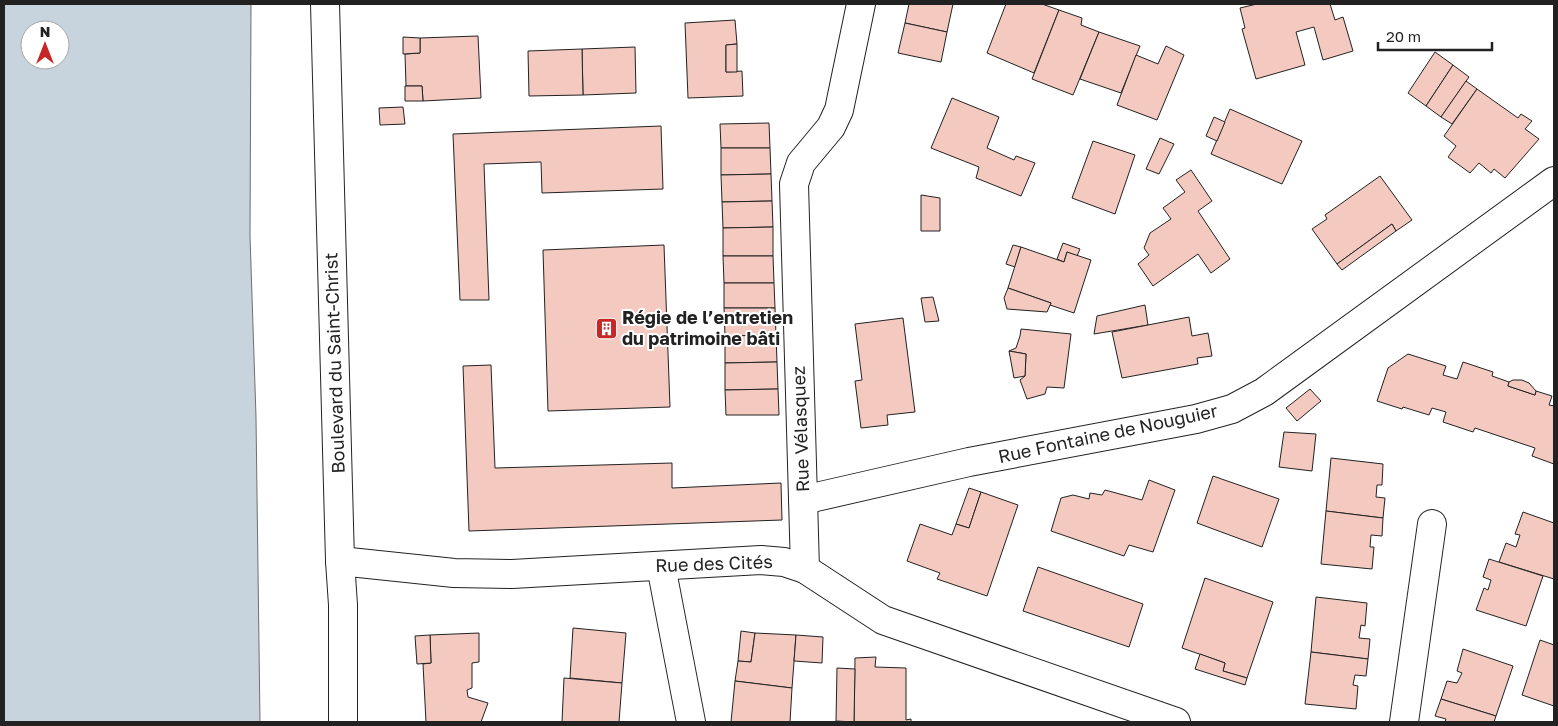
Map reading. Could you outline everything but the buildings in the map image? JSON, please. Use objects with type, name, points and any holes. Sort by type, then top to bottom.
[{"type":"street","name":"Boulevard du Saint-Christ","points":[[325,4],[340,561],[344,605],[343,722]]},
{"type":"street","name":"Rue Vélasquez","points":[[805,569],[794,184],[801,163],[831,127],[839,110],[861,4]]},
{"type":"street","name":"Rue Fontaine de Nouguier","points":[[803,500],[969,462],[1196,419],[1232,408],[1264,392],[1554,181]]},
{"type":"street","points":[[1404,722],[1432,524]]},
{"type":"street","name":"Rue des Cités","points":[[340,561],[454,573],[512,574],[761,560],[784,562],[805,569],[883,620],[1176,722]]},
{"type":"street","points":[[661,566],[691,722]]},
{"type":"shaded area","points":[[4,4],[251,4],[250,236],[256,417],[260,722],[4,722]]},
{"type":"place","name":"Régie de l’entretien du patrimoine bâti","points":[[606,328]]}]
